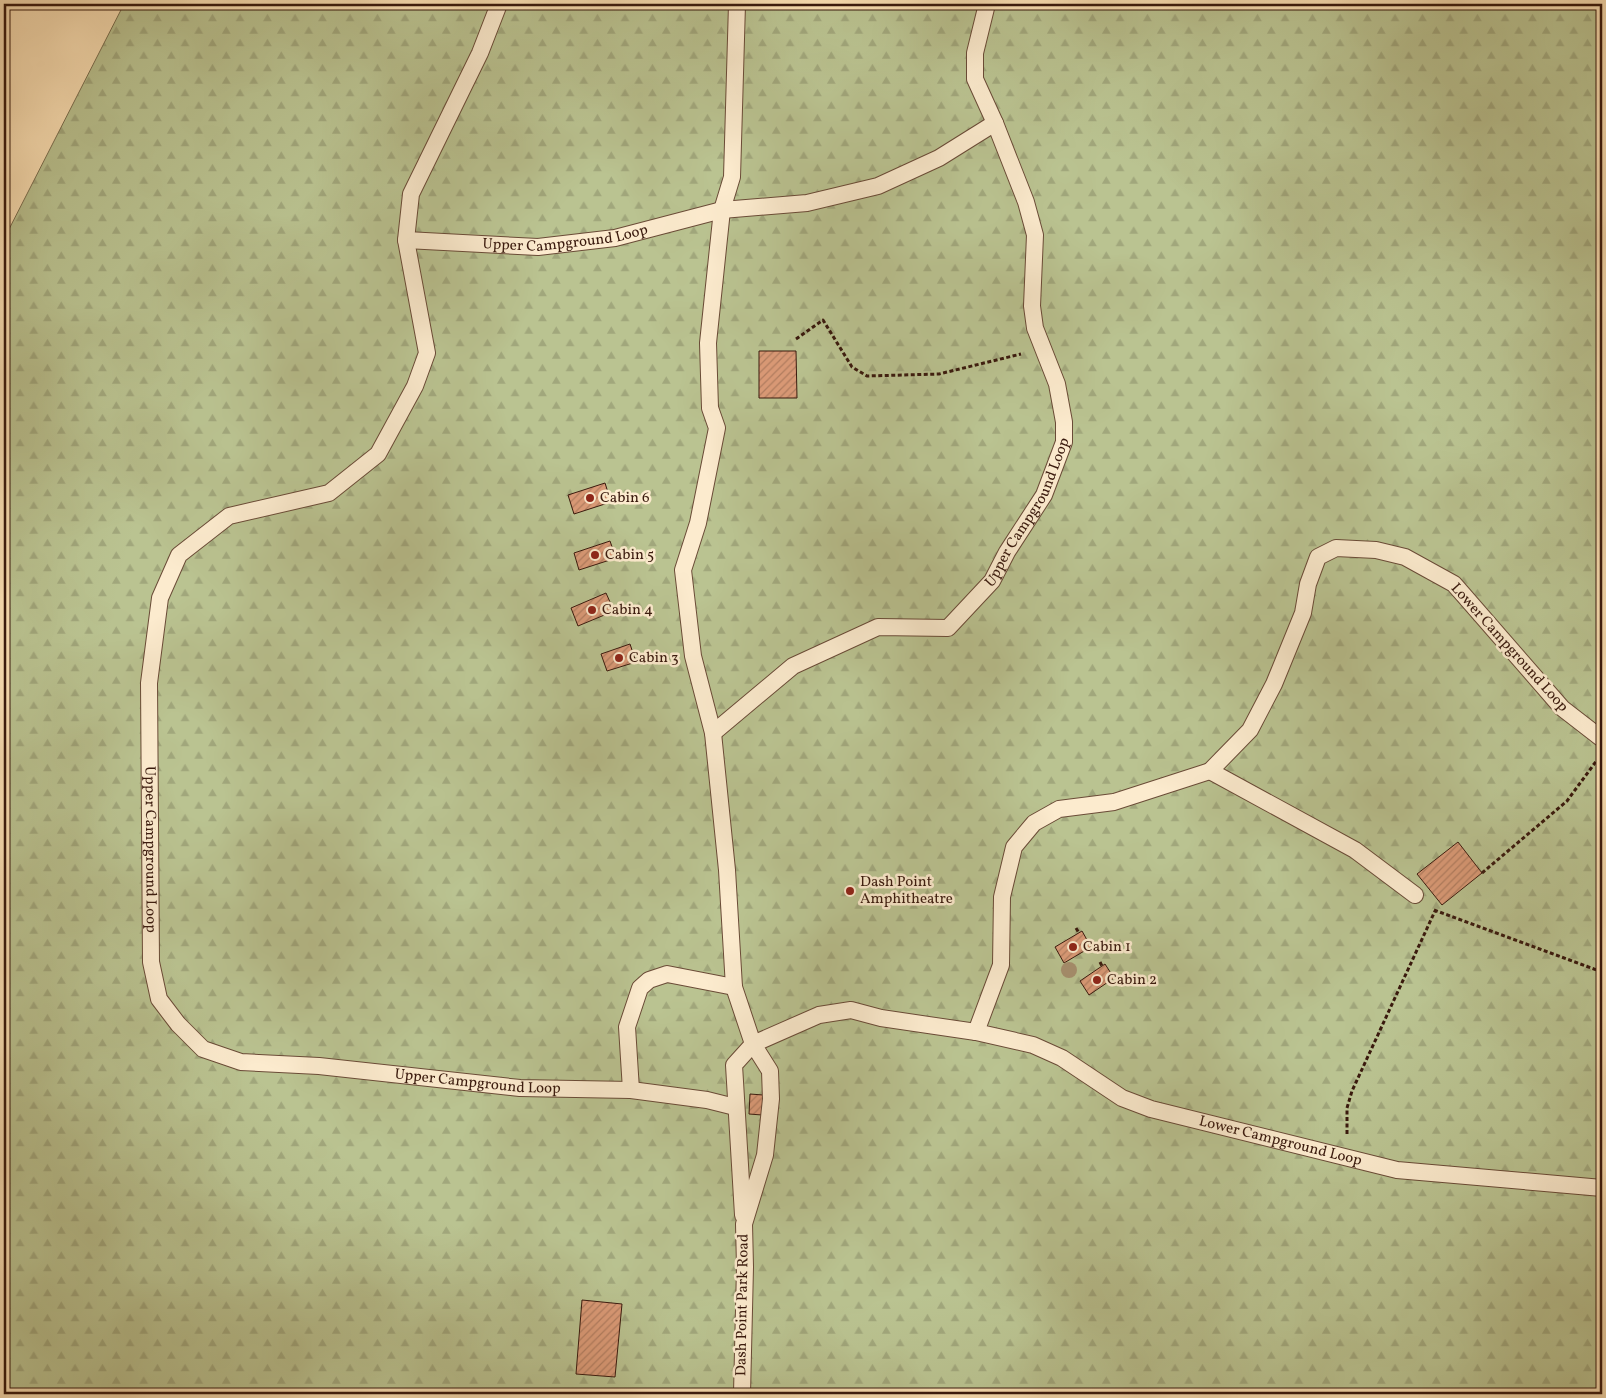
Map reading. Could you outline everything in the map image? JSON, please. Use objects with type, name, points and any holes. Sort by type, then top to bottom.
[{"type":"lane","name":"Upper Campground Loop","points":[[498,4],[480,53],[411,194],[406,240],[427,353],[415,386],[378,454],[329,493],[229,516],[179,556],[160,598],[149,683],[151,962],[159,999],[178,1024],[203,1048],[242,1062],[319,1066],[520,1088],[631,1090],[707,1100],[736,1107]]},
{"type":"lane","points":[[737,4],[732,177],[722,210],[708,343],[710,408],[717,428],[698,523],[683,570],[693,656],[713,733],[727,870],[734,987],[753,1044],[734,1065],[744,1224]]},
{"type":"lane","name":"Upper Campground Loop","points":[[713,733],[793,666],[878,627],[948,628],[992,581],[1044,495],[1064,442],[1064,422],[1057,384],[1036,328],[1032,306],[1035,235],[1026,202],[995,123],[975,79],[975,53],[988,4]]},
{"type":"lane","name":"Upper Campground Loop","points":[[406,240],[538,247],[615,238],[722,210],[807,203],[878,186],[939,158],[995,123]]},
{"type":"lane","name":"Lower Campground Loop","points":[[976,1032],[1001,965],[1002,897],[1014,847],[1034,823],[1059,809],[1114,802],[1210,771],[1250,730],[1274,684],[1303,613],[1308,584],[1318,557],[1336,548],[1376,550],[1405,557],[1454,584],[1562,708],[1602,740]]},
{"type":"lane","points":[[1210,771],[1355,850],[1415,895]]},
{"type":"lane","points":[[631,1090],[627,1027],[640,988],[649,980],[667,974],[734,987]]},
{"type":"lane","name":"Lower Campground Loop","points":[[753,1044],[819,1015],[851,1010],[881,1018],[976,1032],[1033,1046],[1062,1058],[1122,1098],[1151,1109],[1397,1170],[1602,1188]]},
{"type":"lane","name":"Dash Point Park Road","points":[[742,1394],[745,1268],[744,1224],[765,1155],[771,1098],[770,1071],[753,1044]]},
{"type":"path","points":[[796,339],[823,320],[852,367],[867,376],[939,374],[1044,349]]},
{"type":"path","points":[[1482,873],[1567,801],[1602,753]]},
{"type":"path","points":[[1415,895],[1435,911],[1602,972]]},
{"type":"path","points":[[1347,1157],[1346,1108],[1352,1091],[1435,911]]},
{"type":"path","points":[[1076,928],[1079,933]]},
{"type":"path","points":[[1100,962],[1102,966]]},
{"type":"green space","points":[[124,4],[1602,4],[1602,1394],[4,1394],[4,239]]},
{"type":"building","points":[[759,351],[796,351],[797,398],[759,398]]},
{"type":"building","name":"Cabin 6","points":[[605,483],[611,502],[574,514],[568,495]]},
{"type":"building","name":"Cabin 5","points":[[610,541],[616,558],[579,570],[574,553]]},
{"type":"building","name":"Cabin 4","points":[[606,593],[614,611],[578,626],[571,608]]},
{"type":"building","name":"Cabin 3","points":[[630,644],[636,662],[607,671],[601,654]]},
{"type":"building","points":[[1458,842],[1482,873],[1442,905],[1417,874]]},
{"type":"building","name":"Cabin 1","points":[[1082,931],[1091,947],[1064,963],[1055,947]]},
{"type":"building","name":"Cabin 2","points":[[1105,964],[1114,978],[1089,995],[1080,981]]},
{"type":"building","points":[[750,1094],[763,1095],[762,1115],[749,1114]]},
{"type":"building","points":[[582,1300],[622,1304],[615,1377],[576,1374]]},
{"type":"place","name":"Cabin 6","points":[[590,498]]},
{"type":"place","name":"Cabin 5","points":[[595,555]]},
{"type":"place","name":"Cabin 4","points":[[592,610]]},
{"type":"place","name":"Cabin 3","points":[[619,658]]},
{"type":"place","name":"Dash Point Amphitheatre","points":[[850,891]]},
{"type":"place","name":"Cabin 1","points":[[1073,947]]},
{"type":"place","name":"Cabin 2","points":[[1097,980]]}]
